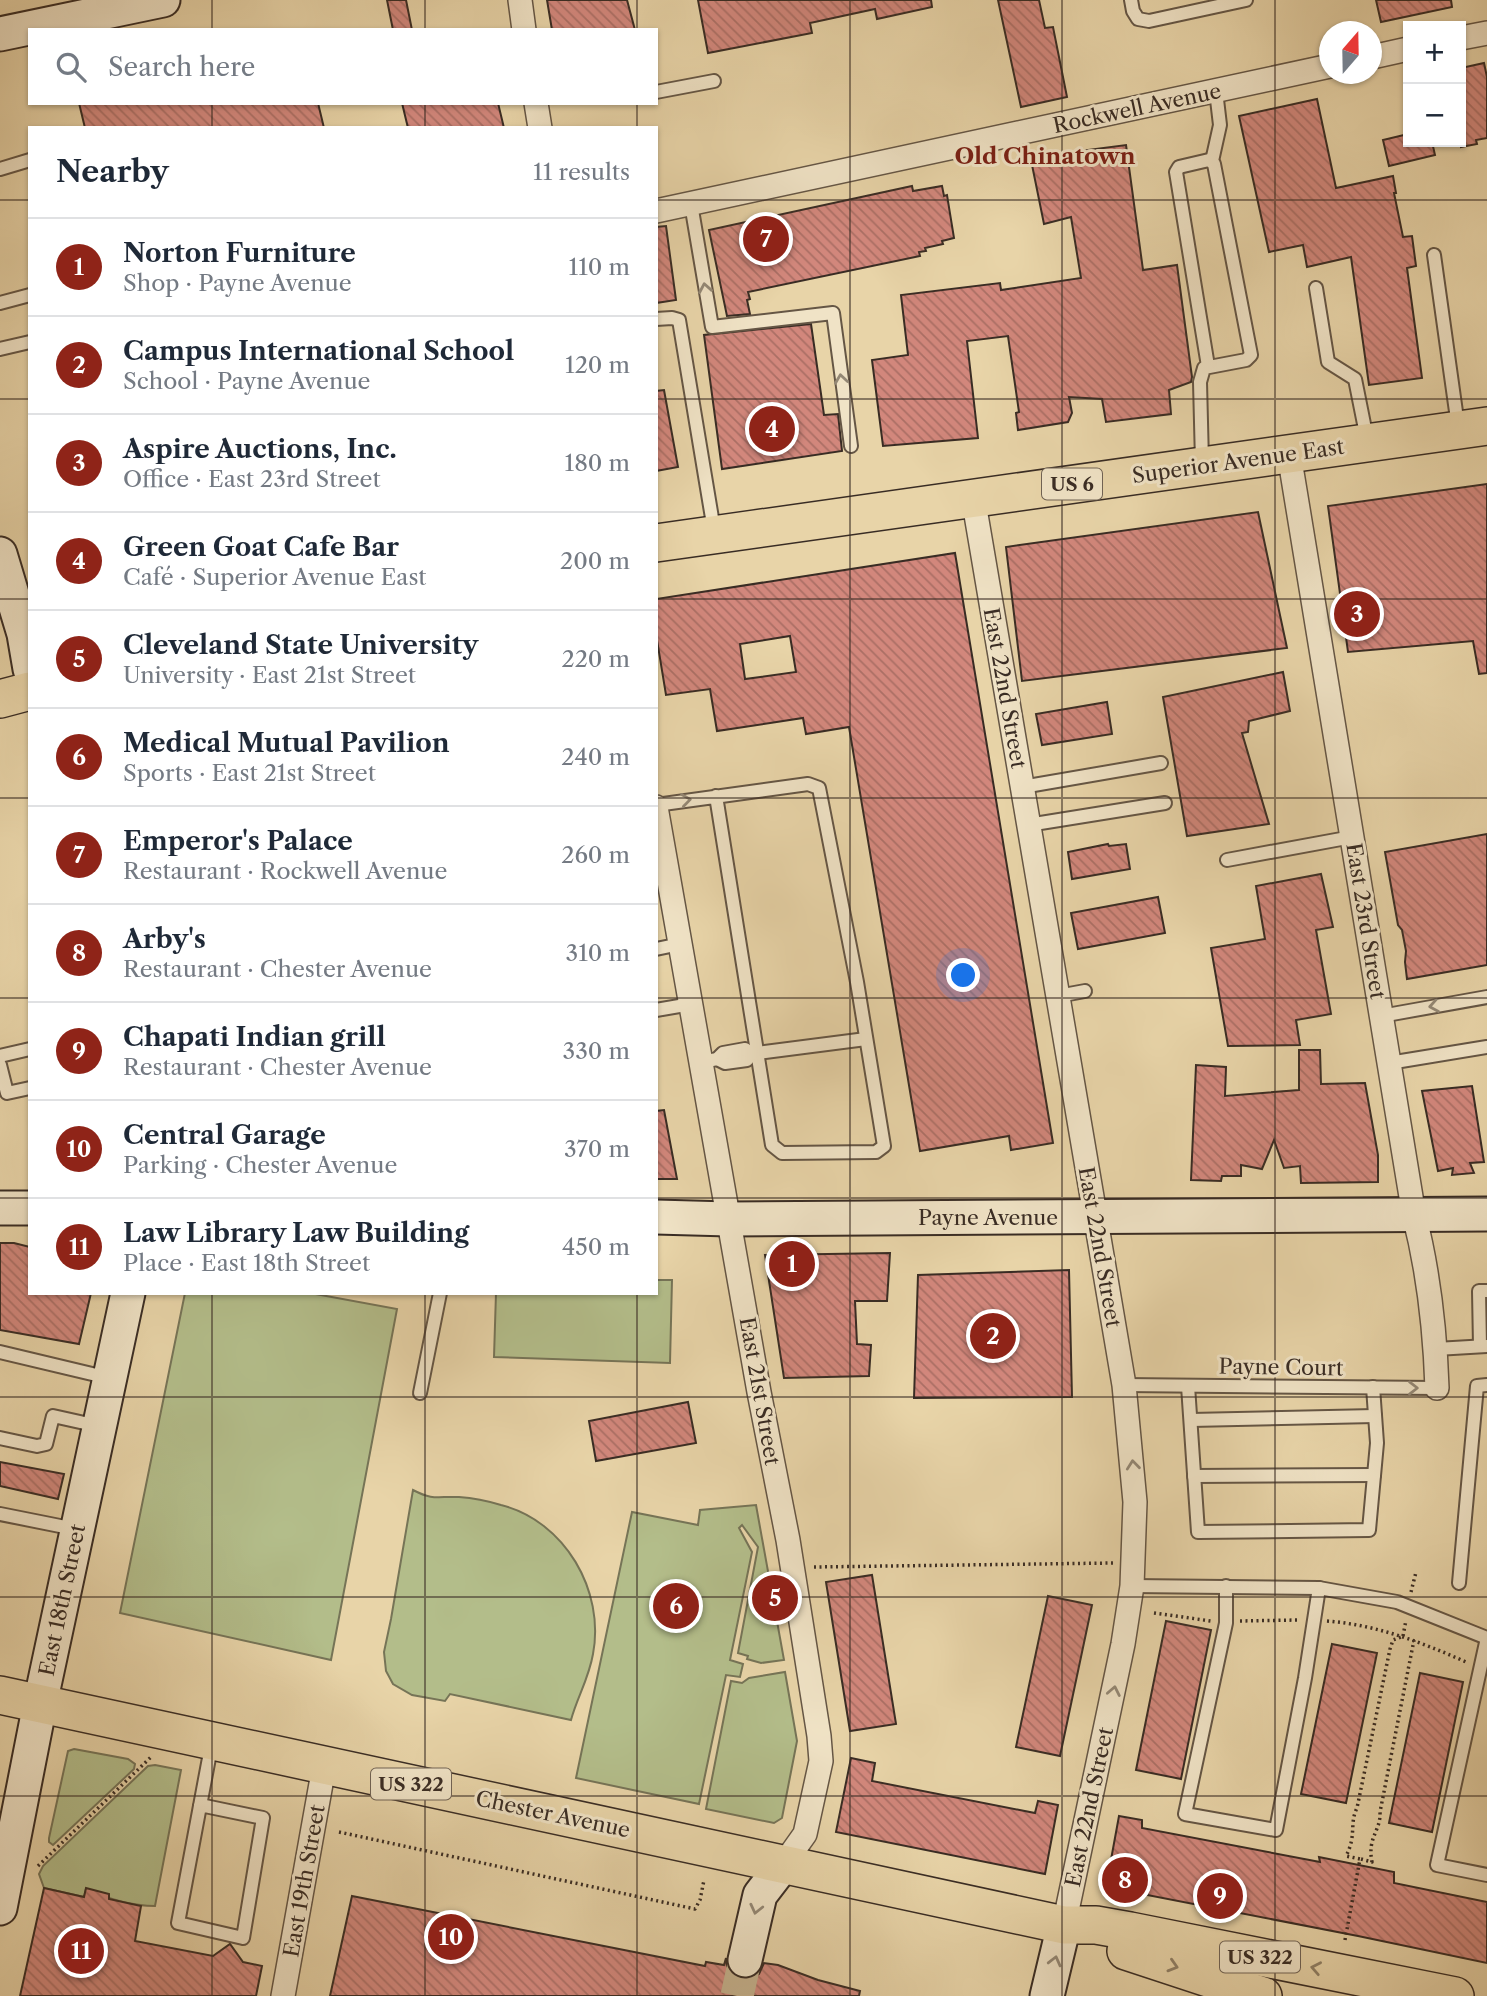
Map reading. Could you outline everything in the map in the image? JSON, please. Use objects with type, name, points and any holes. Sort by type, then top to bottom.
[{"type":"main road","name":"Superior Avenue East","points":[[658,543],[1473,428]]},
{"type":"main road","points":[[0,699],[28,692]]},
{"type":"main road","name":"Chester Avenue","points":[[0,1695],[1064,1925],[1096,1925],[1119,1929],[1455,1996]]},
{"type":"main road","name":"Chester Avenue","points":[[1064,1925],[1095,1942],[1221,1989],[1263,1996]]},
{"type":"street","points":[[0,34],[78,13],[163,0]]},
{"type":"street","points":[[520,0],[524,28]]},
{"type":"street","points":[[1466,37],[1487,33]]},
{"type":"street","points":[[1382,55],[1403,50]]},
{"type":"street","name":"Rockwell Avenue","points":[[658,211],[1319,68]]},
{"type":"street","points":[[537,105],[540,126]]},
{"type":"street","name":"East 23rd Street","points":[[1289,454],[1414,1215],[1426,1264],[1436,1349],[1437,1388]]},
{"type":"street","name":"East 22nd Street","points":[[973,498],[1124,1385],[1135,1502],[1132,1586],[1123,1644],[1047,1996]]},
{"type":"street","points":[[0,554],[24,634],[28,657]]},
{"type":"street","name":"East 21st Street","points":[[658,818],[691,1004],[709,1060],[729,1219],[788,1540],[821,1761],[805,1834],[760,1895],[745,1960]]},
{"type":"street","points":[[0,1208],[28,1208]]},
{"type":"street","name":"Payne Avenue","points":[[658,1217],[729,1219],[1487,1214]]},
{"type":"street","name":"East 18th Street","points":[[0,1908],[40,1704],[128,1295]]},
{"type":"street","name":"East 19th Street","points":[[283,1996],[324,1767]]},
{"type":"lane","points":[[1131,0],[1139,19],[1149,21],[1247,0]]},
{"type":"lane","points":[[658,92],[714,81]]},
{"type":"lane","points":[[1202,466],[1200,382],[1204,368],[1246,360],[1251,355],[1212,161],[1220,125],[1216,91]]},
{"type":"lane","points":[[0,169],[28,161]]},
{"type":"lane","points":[[1208,366],[1176,173],[1179,167],[1212,161]]},
{"type":"lane","points":[[691,204],[712,327],[834,313],[851,446]]},
{"type":"lane","points":[[1434,255],[1473,428]]},
{"type":"lane","points":[[1316,288],[1328,362],[1355,379],[1367,443]]},
{"type":"lane","points":[[0,303],[28,296]]},
{"type":"lane","points":[[658,319],[679,320],[715,534]]},
{"type":"lane","points":[[0,349],[28,342]]},
{"type":"lane","points":[[1022,787],[1161,763]]},
{"type":"lane","points":[[658,806],[716,796],[808,784],[819,788],[884,1146],[876,1152],[782,1153],[772,1145],[755,1054],[716,796]]},
{"type":"lane","points":[[1028,825],[1165,803]]},
{"type":"lane","points":[[1227,860],[1352,837]]},
{"type":"lane","points":[[658,949],[680,944]]},
{"type":"lane","points":[[1058,996],[1085,991]]},
{"type":"lane","points":[[1381,1016],[1487,997]]},
{"type":"lane","points":[[658,1010],[691,1004]]},
{"type":"lane","points":[[709,1060],[725,1063],[747,1060],[755,1054],[866,1039]]},
{"type":"lane","points":[[1389,1063],[1487,1048]]},
{"type":"lane","points":[[0,1056],[28,1049]]},
{"type":"lane","points":[[0,1065],[7,1093],[28,1088]]},
{"type":"lane","points":[[1436,1349],[1483,1346],[1479,1291],[1487,1291]]},
{"type":"lane","points":[[420,1393],[440,1295]]},
{"type":"lane","points":[[0,1352],[110,1378]]},
{"type":"lane","name":"Payne Court","points":[[1124,1385],[1437,1388]]},
{"type":"lane","points":[[1459,1583],[1477,1386],[1487,1385]]},
{"type":"lane","points":[[1188,1386],[1198,1532],[1368,1530],[1377,1443],[1373,1387]]},
{"type":"lane","points":[[0,1438],[37,1446],[47,1444],[53,1416],[99,1427]]},
{"type":"lane","points":[[1191,1420],[1375,1416]]},
{"type":"lane","points":[[1194,1476],[1374,1475]]},
{"type":"lane","points":[[0,1514],[78,1530]]},
{"type":"lane","points":[[1132,1586],[1319,1588],[1397,1602],[1487,1638],[1437,1865],[1487,1875]]},
{"type":"lane","points":[[1226,1586],[1226,1621],[1185,1814],[1276,1830],[1319,1588]]},
{"type":"lane","points":[[200,1805],[263,1818],[243,1938],[178,1923],[200,1805],[212,1742]]},
{"type":"path","points":[[808,1567],[1113,1563]]},
{"type":"path","points":[[1154,1613],[1194,1620],[1314,1620],[1356,1624],[1403,1636],[1480,1668]]},
{"type":"path","points":[[1403,1636],[1393,1640],[1390,1649],[1357,1808],[1353,1816],[1353,1842],[1346,1856],[1372,1862],[1370,1844],[1380,1821],[1414,1640]]},
{"type":"path","points":[[38,1866],[151,1757]]},
{"type":"path","points":[[339,1832],[695,1909],[701,1900],[705,1880]]},
{"type":"path","points":[[1345,1940],[1360,1859]]},
{"type":"green space","points":[[658,1280],[672,1280],[670,1363],[494,1357],[496,1295],[658,1295]]},
{"type":"green space","points":[[185,1295],[321,1295],[397,1309],[331,1660],[120,1613]]},
{"type":"green space","points":[[413,1490],[431,1497],[486,1501],[524,1513],[544,1526],[576,1562],[593,1606],[595,1630],[591,1663],[571,1720],[450,1694],[445,1701],[412,1695],[393,1684],[386,1671],[384,1652]]},
{"type":"green space","points":[[756,1505],[784,1660],[761,1663],[738,1653],[758,1547],[742,1525],[739,1528],[752,1552],[730,1660],[743,1664],[740,1677],[726,1675],[699,1804],[576,1778],[632,1512],[698,1525],[700,1510]]},
{"type":"green space","points":[[785,1672],[797,1741],[782,1818],[774,1823],[706,1809],[731,1681],[742,1683],[749,1678]]},
{"type":"green space","points":[[74,1749],[128,1759],[135,1764],[134,1769],[53,1845],[49,1838],[68,1751]]},
{"type":"green space","points":[[148,1766],[181,1770],[155,1906],[119,1901],[86,1889],[84,1897],[44,1888],[39,1874],[43,1866]]},
{"type":"building","points":[[387,0],[406,0],[412,28],[393,28]]},
{"type":"building","points":[[547,0],[627,0],[634,28],[552,28]]},
{"type":"building","points":[[698,0],[931,0],[932,7],[877,19],[875,9],[810,23],[812,33],[708,53]]},
{"type":"building","points":[[998,0],[1039,0],[1045,28],[1053,27],[1067,97],[1021,107]]},
{"type":"building","points":[[1376,0],[1451,0],[1452,7],[1381,21]]},
{"type":"building","points":[[1484,63],[1487,77],[1487,138],[1466,146],[1466,84],[1466,67]]},
{"type":"building","points":[[1317,99],[1336,188],[1393,176],[1403,237],[1412,236],[1416,266],[1407,268],[1422,378],[1369,385],[1351,257],[1307,267],[1303,245],[1269,252],[1239,116]]},
{"type":"building","points":[[79,105],[318,105],[324,126],[85,126]]},
{"type":"building","points":[[402,105],[498,105],[504,126],[408,126]]},
{"type":"building","points":[[1403,135],[1403,147],[1433,147],[1435,155],[1389,166],[1383,140]]},
{"type":"building","points":[[1126,145],[1143,270],[1177,265],[1192,377],[1191,382],[1169,390],[1171,414],[1106,422],[1102,399],[1069,397],[1072,413],[1068,422],[1018,430],[1016,413],[1019,412],[1008,336],[967,341],[978,438],[883,446],[872,360],[908,355],[901,295],[1000,283],[1001,290],[1081,278],[1071,217],[1044,224],[1031,160]]},
{"type":"building","points":[[912,186],[913,191],[942,186],[944,196],[947,195],[954,238],[925,248],[926,251],[919,252],[920,256],[748,292],[750,314],[727,316],[709,230]]},
{"type":"building","points":[[666,226],[676,300],[658,303],[658,227]]},
{"type":"building","points":[[811,324],[824,415],[838,414],[842,451],[722,469],[704,335]]},
{"type":"building","points":[[664,390],[678,467],[658,471],[658,391]]},
{"type":"building","points":[[1487,484],[1487,673],[1479,674],[1473,641],[1348,652],[1328,506]]},
{"type":"building","points":[[1258,512],[1287,648],[1022,681],[1006,547]]},
{"type":"building","points":[[955,553],[1053,1143],[1011,1150],[1009,1136],[920,1151],[849,727],[806,734],[803,718],[717,731],[710,689],[666,695],[658,646],[658,599]],"holes":[[[790,636],[796,672],[745,679],[740,644]]]},
{"type":"building","points":[[1283,672],[1290,711],[1249,721],[1248,732],[1242,733],[1269,824],[1187,836],[1163,697]]},
{"type":"building","points":[[1107,702],[1112,734],[1042,745],[1036,714]]},
{"type":"building","points":[[1487,834],[1487,965],[1407,979],[1406,951],[1402,930],[1398,925],[1385,852]]},
{"type":"building","points":[[1108,844],[1126,844],[1130,869],[1072,879],[1068,852]]},
{"type":"building","points":[[1321,874],[1333,927],[1316,930],[1331,1014],[1296,1020],[1300,1045],[1228,1046],[1211,948],[1265,939],[1256,886]]},
{"type":"building","points":[[1158,897],[1165,933],[1078,949],[1071,913]]},
{"type":"building","points":[[1299,1050],[1320,1050],[1321,1084],[1365,1083],[1378,1155],[1378,1182],[1301,1183],[1300,1166],[1284,1168],[1274,1140],[1262,1169],[1241,1165],[1241,1176],[1222,1176],[1221,1181],[1191,1180],[1196,1065],[1226,1067],[1225,1096],[1299,1090]]},
{"type":"building","points":[[1472,1086],[1484,1162],[1470,1163],[1474,1173],[1452,1175],[1453,1168],[1438,1171],[1422,1091]]},
{"type":"building","points":[[664,1110],[677,1179],[658,1179],[658,1111]]},
{"type":"building","points":[[0,1243],[28,1246],[28,1295],[91,1295],[79,1344],[0,1330]]},
{"type":"building","points":[[890,1253],[887,1301],[855,1301],[857,1344],[871,1345],[869,1376],[784,1378],[765,1255]]},
{"type":"building","points":[[1069,1270],[1072,1397],[914,1398],[918,1275]]},
{"type":"building","points":[[688,1402],[696,1443],[596,1461],[589,1421]]},
{"type":"building","points":[[0,1462],[64,1474],[58,1499],[0,1486]]},
{"type":"building","points":[[872,1575],[896,1724],[850,1731],[826,1582]]},
{"type":"building","points":[[1048,1596],[1092,1605],[1060,1756],[1016,1747]]},
{"type":"building","points":[[1166,1621],[1211,1630],[1181,1779],[1136,1770]]},
{"type":"building","points":[[1332,1644],[1377,1653],[1346,1803],[1301,1794]]},
{"type":"building","points":[[1420,1673],[1463,1682],[1432,1832],[1389,1823]]},
{"type":"building","points":[[851,1758],[875,1763],[872,1781],[1035,1813],[1038,1801],[1058,1805],[1045,1874],[836,1832]]},
{"type":"building","points":[[1119,1816],[1142,1820],[1142,1828],[1320,1862],[1319,1857],[1394,1872],[1394,1883],[1487,1902],[1487,1963],[1106,1887]]},
{"type":"building","points":[[44,1888],[84,1897],[86,1888],[109,1894],[109,1899],[141,1906],[135,1941],[213,1956],[230,1944],[243,1962],[262,1966],[256,1996],[20,1996]]},
{"type":"building","points":[[352,1896],[705,1966],[706,1962],[724,1965],[726,1958],[731,1974],[741,1979],[759,1974],[764,1963],[778,1965],[818,1980],[860,1991],[859,1996],[330,1996]]},
{"type":"tunnel","points":[[737,1996],[745,1960]]},
{"type":"place","name":"Emperor's Palace","points":[[766,239]]},
{"type":"place","name":"Green Goat Cafe Bar","points":[[772,429]]},
{"type":"place","name":"Aspire Auctions, Inc.","points":[[1357,614]]},
{"type":"place","name":"Norton Furniture","points":[[792,1264]]},
{"type":"place","name":"Campus International School","points":[[993,1336]]},
{"type":"place","name":"Cleveland State University","points":[[775,1598]]},
{"type":"place","name":"Medical Mutual Pavilion","points":[[676,1606]]},
{"type":"place","name":"Arby's","points":[[1125,1880]]},
{"type":"place","name":"Chapati Indian grill","points":[[1220,1896]]},
{"type":"place","name":"Central Garage","points":[[451,1937]]},
{"type":"place","name":"Law Library Law Building","points":[[81,1951]]},
{"type":"district","name":"Old Chinatown","points":[[1045,156]]}]
